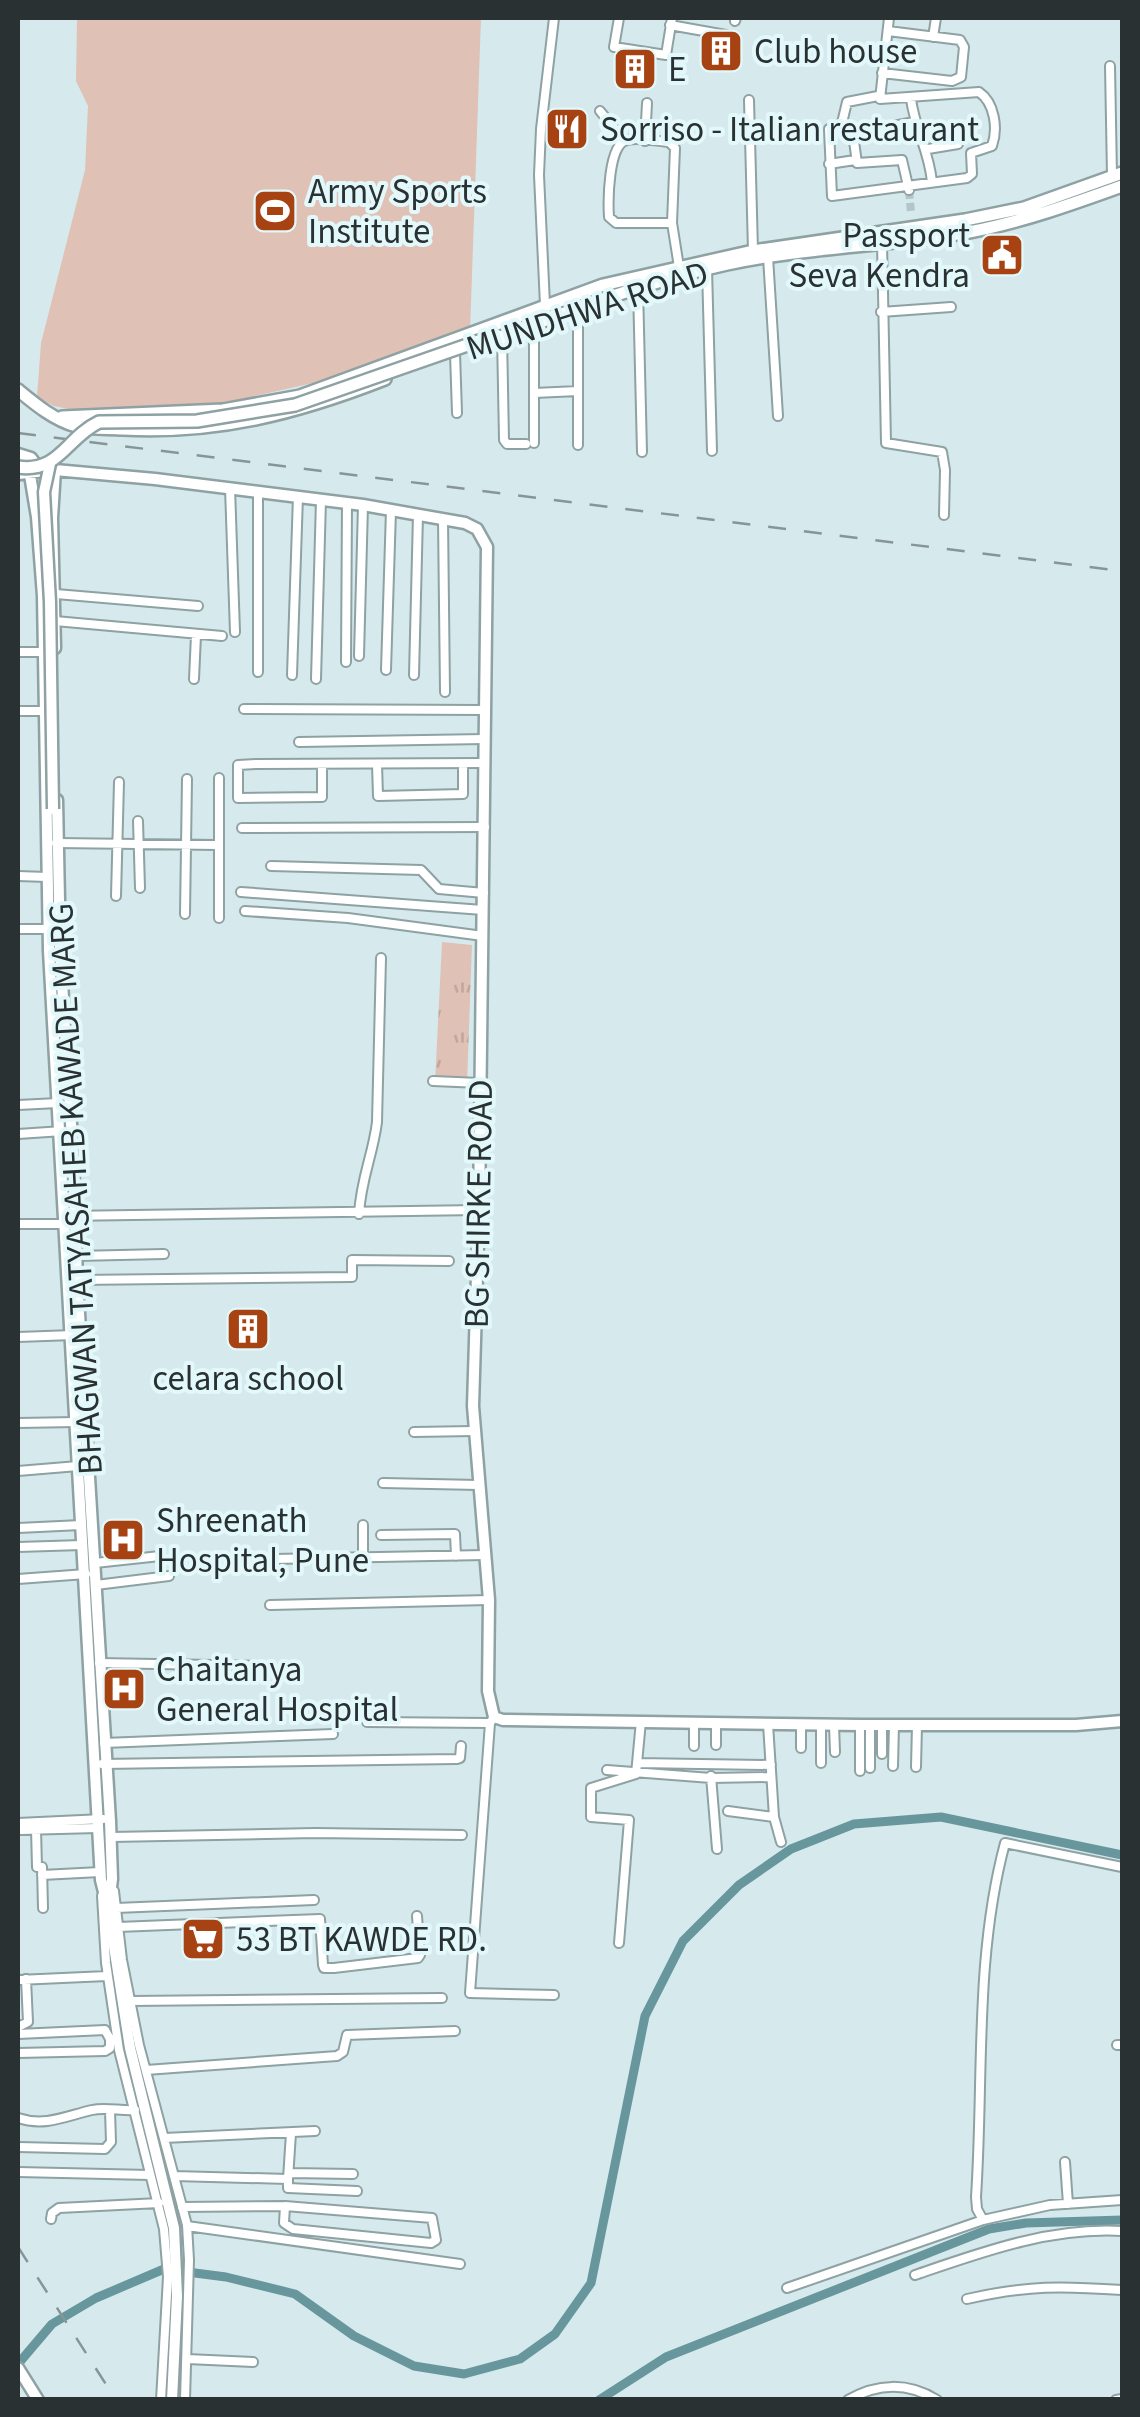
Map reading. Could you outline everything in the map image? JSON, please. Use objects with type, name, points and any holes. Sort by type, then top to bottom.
[{"type":"main road","name":"MUNDHWA ROAD","points":[[56,418],[224,410],[300,396],[603,285],[753,250],[882,238],[912,222],[1026,214],[1117,174]]},
{"type":"main road","name":"MUNDHWA ROAD","points":[[18,390],[56,418],[77,426],[184,430],[245,422],[302,410],[456,354],[536,320],[539,323],[578,306],[707,269],[1026,214],[1122,186]]},
{"type":"main road","points":[[18,460],[49,469],[78,436],[99,422],[197,421],[296,405],[497,334],[529,311]]},
{"type":"main road","points":[[18,460],[40,459],[49,454],[89,420],[212,415],[265,407],[320,393],[497,334]]},
{"type":"street","points":[[545,304],[540,129],[554,18]]},
{"type":"street","points":[[620,18],[614,47],[666,55],[671,21],[726,35]]},
{"type":"street","points":[[878,96],[890,18]]},
{"type":"street","points":[[933,37],[936,18]]},
{"type":"street","points":[[882,74],[957,80],[960,77],[963,43],[888,31]]},
{"type":"street","points":[[1110,66],[1117,174]]},
{"type":"street","points":[[974,91],[985,96],[992,106],[995,141],[972,154],[972,174],[967,178],[832,196],[828,129],[842,122],[846,102],[878,96],[882,100],[911,99],[974,91]]},
{"type":"street","points":[[911,99],[916,127],[928,149],[932,182]]},
{"type":"street","points":[[748,100],[753,250]]},
{"type":"street","points":[[645,141],[646,103]]},
{"type":"street","points":[[600,112],[626,140]]},
{"type":"street","points":[[855,160],[855,131],[956,129],[958,144],[928,149]]},
{"type":"street","points":[[672,223],[616,223],[609,217],[614,156],[616,148],[626,140],[669,142],[675,148],[672,223],[679,268]]},
{"type":"street","points":[[829,164],[902,160],[909,188]]},
{"type":"street","points":[[882,238],[886,443],[942,452],[946,470],[944,515]]},
{"type":"street","points":[[768,256],[778,416]]},
{"type":"street","points":[[707,269],[712,450]]},
{"type":"street","points":[[638,288],[642,452]]},
{"type":"street","points":[[578,306],[578,445]]},
{"type":"street","points":[[882,312],[951,307]]},
{"type":"street","points":[[497,334],[504,440],[508,444],[530,444],[539,323]]},
{"type":"street","points":[[456,354],[457,413]]},
{"type":"street","points":[[534,392],[578,392]]},
{"type":"street","points":[[49,469],[44,492],[54,840],[118,845],[220,845]]},
{"type":"street","name":"BG SHIRKE ROAD","points":[[27,479],[49,469],[347,503],[477,528],[487,547],[473,1430],[486,1555],[492,1720]]},
{"type":"street","name":"BHAGWAN TATYASAHEB KAWADE MARG","points":[[49,469],[56,594],[54,840],[59,1021],[74,1335],[99,1663],[96,1707],[104,1744],[100,1764]]},
{"type":"street","points":[[18,490],[27,479]]},
{"type":"street","name":"BHAGWAN TATYASAHEB KAWADE MARG","points":[[27,479],[42,564],[45,711],[54,840],[47,876],[48,929],[59,1021],[58,1103],[66,1131]]},
{"type":"street","points":[[230,488],[235,632]]},
{"type":"street","points":[[258,491],[258,672]]},
{"type":"street","points":[[292,675],[298,496]]},
{"type":"street","points":[[316,679],[320,500]]},
{"type":"street","points":[[346,662],[347,503]]},
{"type":"street","points":[[359,656],[363,506]]},
{"type":"street","points":[[386,670],[390,510]]},
{"type":"street","points":[[414,675],[418,515]]},
{"type":"street","points":[[443,520],[445,692]]},
{"type":"street","points":[[56,594],[198,606]]},
{"type":"street","points":[[56,621],[222,636]]},
{"type":"street","points":[[194,678],[196,635]]},
{"type":"street","points":[[18,652],[44,652]]},
{"type":"street","points":[[244,709],[485,710]]},
{"type":"street","points":[[18,711],[45,711]]},
{"type":"street","points":[[299,742],[485,739]]},
{"type":"street","points":[[322,764],[322,796],[238,798],[238,765],[322,764],[485,764]]},
{"type":"street","points":[[377,764],[378,796],[463,794],[462,764]]},
{"type":"street","points":[[219,778],[219,918]]},
{"type":"street","points":[[185,914],[188,779]]},
{"type":"street","points":[[116,896],[120,782]]},
{"type":"street","points":[[138,821],[140,888]]},
{"type":"street","points":[[242,828],[485,827]]},
{"type":"street","points":[[271,866],[421,870],[440,889],[484,892]]},
{"type":"street","points":[[18,876],[47,876]]},
{"type":"street","points":[[240,892],[483,910]]},
{"type":"street","points":[[245,911],[348,918],[482,936]]},
{"type":"street","points":[[18,928],[48,929]]},
{"type":"street","points":[[359,1214],[361,1183],[378,1122],[381,958]]},
{"type":"street","points":[[433,1081],[480,1083]]},
{"type":"street","points":[[18,1105],[58,1103]]},
{"type":"street","points":[[18,1134],[66,1131]]},
{"type":"street","points":[[18,1224],[67,1219],[479,1210]]},
{"type":"street","name":"BHAGWAN TATYASAHEB KAWADE MARG","points":[[67,1219],[76,1256],[74,1335]]},
{"type":"street","points":[[76,1256],[164,1254]]},
{"type":"street","points":[[76,1280],[352,1277],[352,1260],[450,1261]]},
{"type":"street","points":[[18,1337],[74,1335]]},
{"type":"street","points":[[18,1423],[80,1422]]},
{"type":"street","name":"BHAGWAN TATYASAHEB KAWADE MARG","points":[[80,1422],[82,1545],[92,1574],[104,1877],[112,1908],[130,2048],[174,2228],[177,2296],[172,2400]]},
{"type":"street","points":[[414,1432],[473,1430]]},
{"type":"street","points":[[18,1470],[78,1466]]},
{"type":"street","points":[[383,1483],[479,1486]]},
{"type":"street","points":[[362,1558],[363,1524]]},
{"type":"street","points":[[18,1528],[81,1526]]},
{"type":"street","points":[[381,1535],[454,1534],[456,1556]]},
{"type":"street","points":[[18,1547],[82,1545]]},
{"type":"street","points":[[273,1559],[486,1555]]},
{"type":"street","points":[[92,1574],[160,1556]]},
{"type":"street","points":[[18,1579],[92,1574],[169,1576]]},
{"type":"street","points":[[270,1605],[488,1600]]},
{"type":"street","points":[[99,1663],[267,1666]]},
{"type":"street","points":[[492,1720],[470,1993],[554,1994]]},
{"type":"street","points":[[636,1774],[640,1721]]},
{"type":"street","points":[[368,1722],[1076,1725],[1122,1721]]},
{"type":"street","points":[[694,1722],[694,1746]]},
{"type":"street","points":[[716,1723],[716,1745]]},
{"type":"street","points":[[768,1724],[774,1817],[780,1842]]},
{"type":"street","points":[[801,1724],[802,1748]]},
{"type":"street","points":[[821,1724],[821,1763]]},
{"type":"street","points":[[834,1724],[835,1752]]},
{"type":"street","points":[[876,1725],[882,1754]]},
{"type":"street","points":[[876,1725],[893,1766]]},
{"type":"street","points":[[865,1770],[876,1725]]},
{"type":"street","points":[[916,1767],[917,1725]]},
{"type":"street","points":[[104,1744],[333,1734]]},
{"type":"street","points":[[100,1764],[457,1759],[461,1746]]},
{"type":"street","points":[[637,1762],[771,1765]]},
{"type":"street","points":[[710,1766],[716,1849]]},
{"type":"street","points":[[607,1770],[710,1778],[771,1777]]},
{"type":"street","points":[[618,1943],[629,1820],[591,1817],[591,1788],[636,1774]]},
{"type":"street","points":[[728,1811],[774,1817]]},
{"type":"street","points":[[19,1826],[102,1822]]},
{"type":"street","points":[[19,1826],[36,1829],[102,1822]]},
{"type":"street","name":"BHAGWAN TATYASAHEB KAWADE MARG","points":[[102,1822],[110,1836],[104,1877]]},
{"type":"street","points":[[36,1829],[36,1867],[42,1867],[42,1908]]},
{"type":"street","points":[[110,1836],[315,1832],[462,1835]]},
{"type":"street","points":[[983,2220],[976,2197],[987,1926],[1005,1843],[1122,1867]]},
{"type":"street","points":[[42,1875],[104,1877],[114,2039],[159,2204],[167,2254],[161,2400]]},
{"type":"street","points":[[185,2400],[187,2226],[146,2070],[112,1908],[314,1900]]},
{"type":"street","points":[[118,1927],[320,1920],[323,1965],[334,1968],[418,1958],[417,1916]]},
{"type":"street","points":[[18,2030],[28,2022],[22,1980],[108,1976]]},
{"type":"street","points":[[130,2001],[442,1998]]},
{"type":"street","points":[[18,2030],[105,2030],[114,2039]]},
{"type":"street","points":[[146,2070],[336,2056],[343,2052],[347,2035],[454,2031]]},
{"type":"street","points":[[18,2053],[105,2051],[114,2039]]},
{"type":"street","points":[[18,2118],[41,2122],[71,2118],[95,2109],[135,2110]]},
{"type":"street","points":[[18,2147],[110,2147],[110,2111]]},
{"type":"street","points":[[164,2138],[316,2131]]},
{"type":"street","points":[[291,2132],[288,2188],[357,2192]]},
{"type":"street","points":[[1065,2162],[1068,2204]]},
{"type":"street","points":[[18,2172],[150,2175]]},
{"type":"street","points":[[174,2176],[354,2174]]},
{"type":"street","points":[[787,2288],[983,2220],[1068,2204],[1122,2200]]},
{"type":"street","points":[[51,2220],[52,2212],[59,2208],[159,2204]]},
{"type":"street","points":[[182,2207],[285,2206],[432,2218],[436,2222],[436,2240],[431,2243],[293,2230],[284,2223],[285,2206]]},
{"type":"street","points":[[187,2226],[460,2264]]},
{"type":"street","points":[[914,2275],[1003,2244],[1094,2229],[1122,2231]]},
{"type":"street","points":[[967,2299],[1060,2285],[1122,2290]]},
{"type":"street","points":[[186,2360],[254,2362]]},
{"type":"street","points":[[19,2370],[38,2400]]},
{"type":"street","points":[[848,2400],[866,2390],[892,2386],[923,2391],[936,2400]]},
{"type":"green space","name":"Army Sports Institute","points":[[77,18],[481,18],[470,332],[322,381],[220,404],[82,412],[54,406],[37,397],[41,343],[85,170],[88,106],[76,81]]},
{"type":"green space","points":[[442,942],[472,945],[467,1084],[435,1083]]},
{"type":"waterway","points":[[18,2364],[52,2324],[96,2298],[164,2269],[226,2277],[295,2294],[354,2336],[414,2366],[464,2374],[520,2359],[555,2334],[591,2283],[645,2016],[683,1941],[739,1885],[791,1849],[854,1824],[941,1817],[1122,1855]]},
{"type":"waterway","points":[[599,2400],[666,2357],[989,2229],[1026,2223],[1122,2220]]},
{"type":"tunnel","points":[[909,191],[911,212]]},
{"type":"railway","points":[[18,433],[1122,571]]},
{"type":"railway","points":[[18,2247],[116,2400]]},
{"type":"place","name":"Club house","points":[[721,51]]},
{"type":"place","name":"E","points":[[635,69]]},
{"type":"place","name":"Sorriso - Italian restaurant","points":[[567,129]]},
{"type":"place","name":"Army Sports Institute","points":[[275,211]]},
{"type":"place","name":"Passport Seva Kendra","points":[[1002,255]]},
{"type":"place","name":"celara school","points":[[248,1329]]},
{"type":"place","name":"Shreenath Hospital, Pune","points":[[123,1540]]},
{"type":"place","name":"Chaitanya General Hospital","points":[[124,1689]]},
{"type":"place","name":"53 BT KAWDE RD.","points":[[203,1939]]}]
